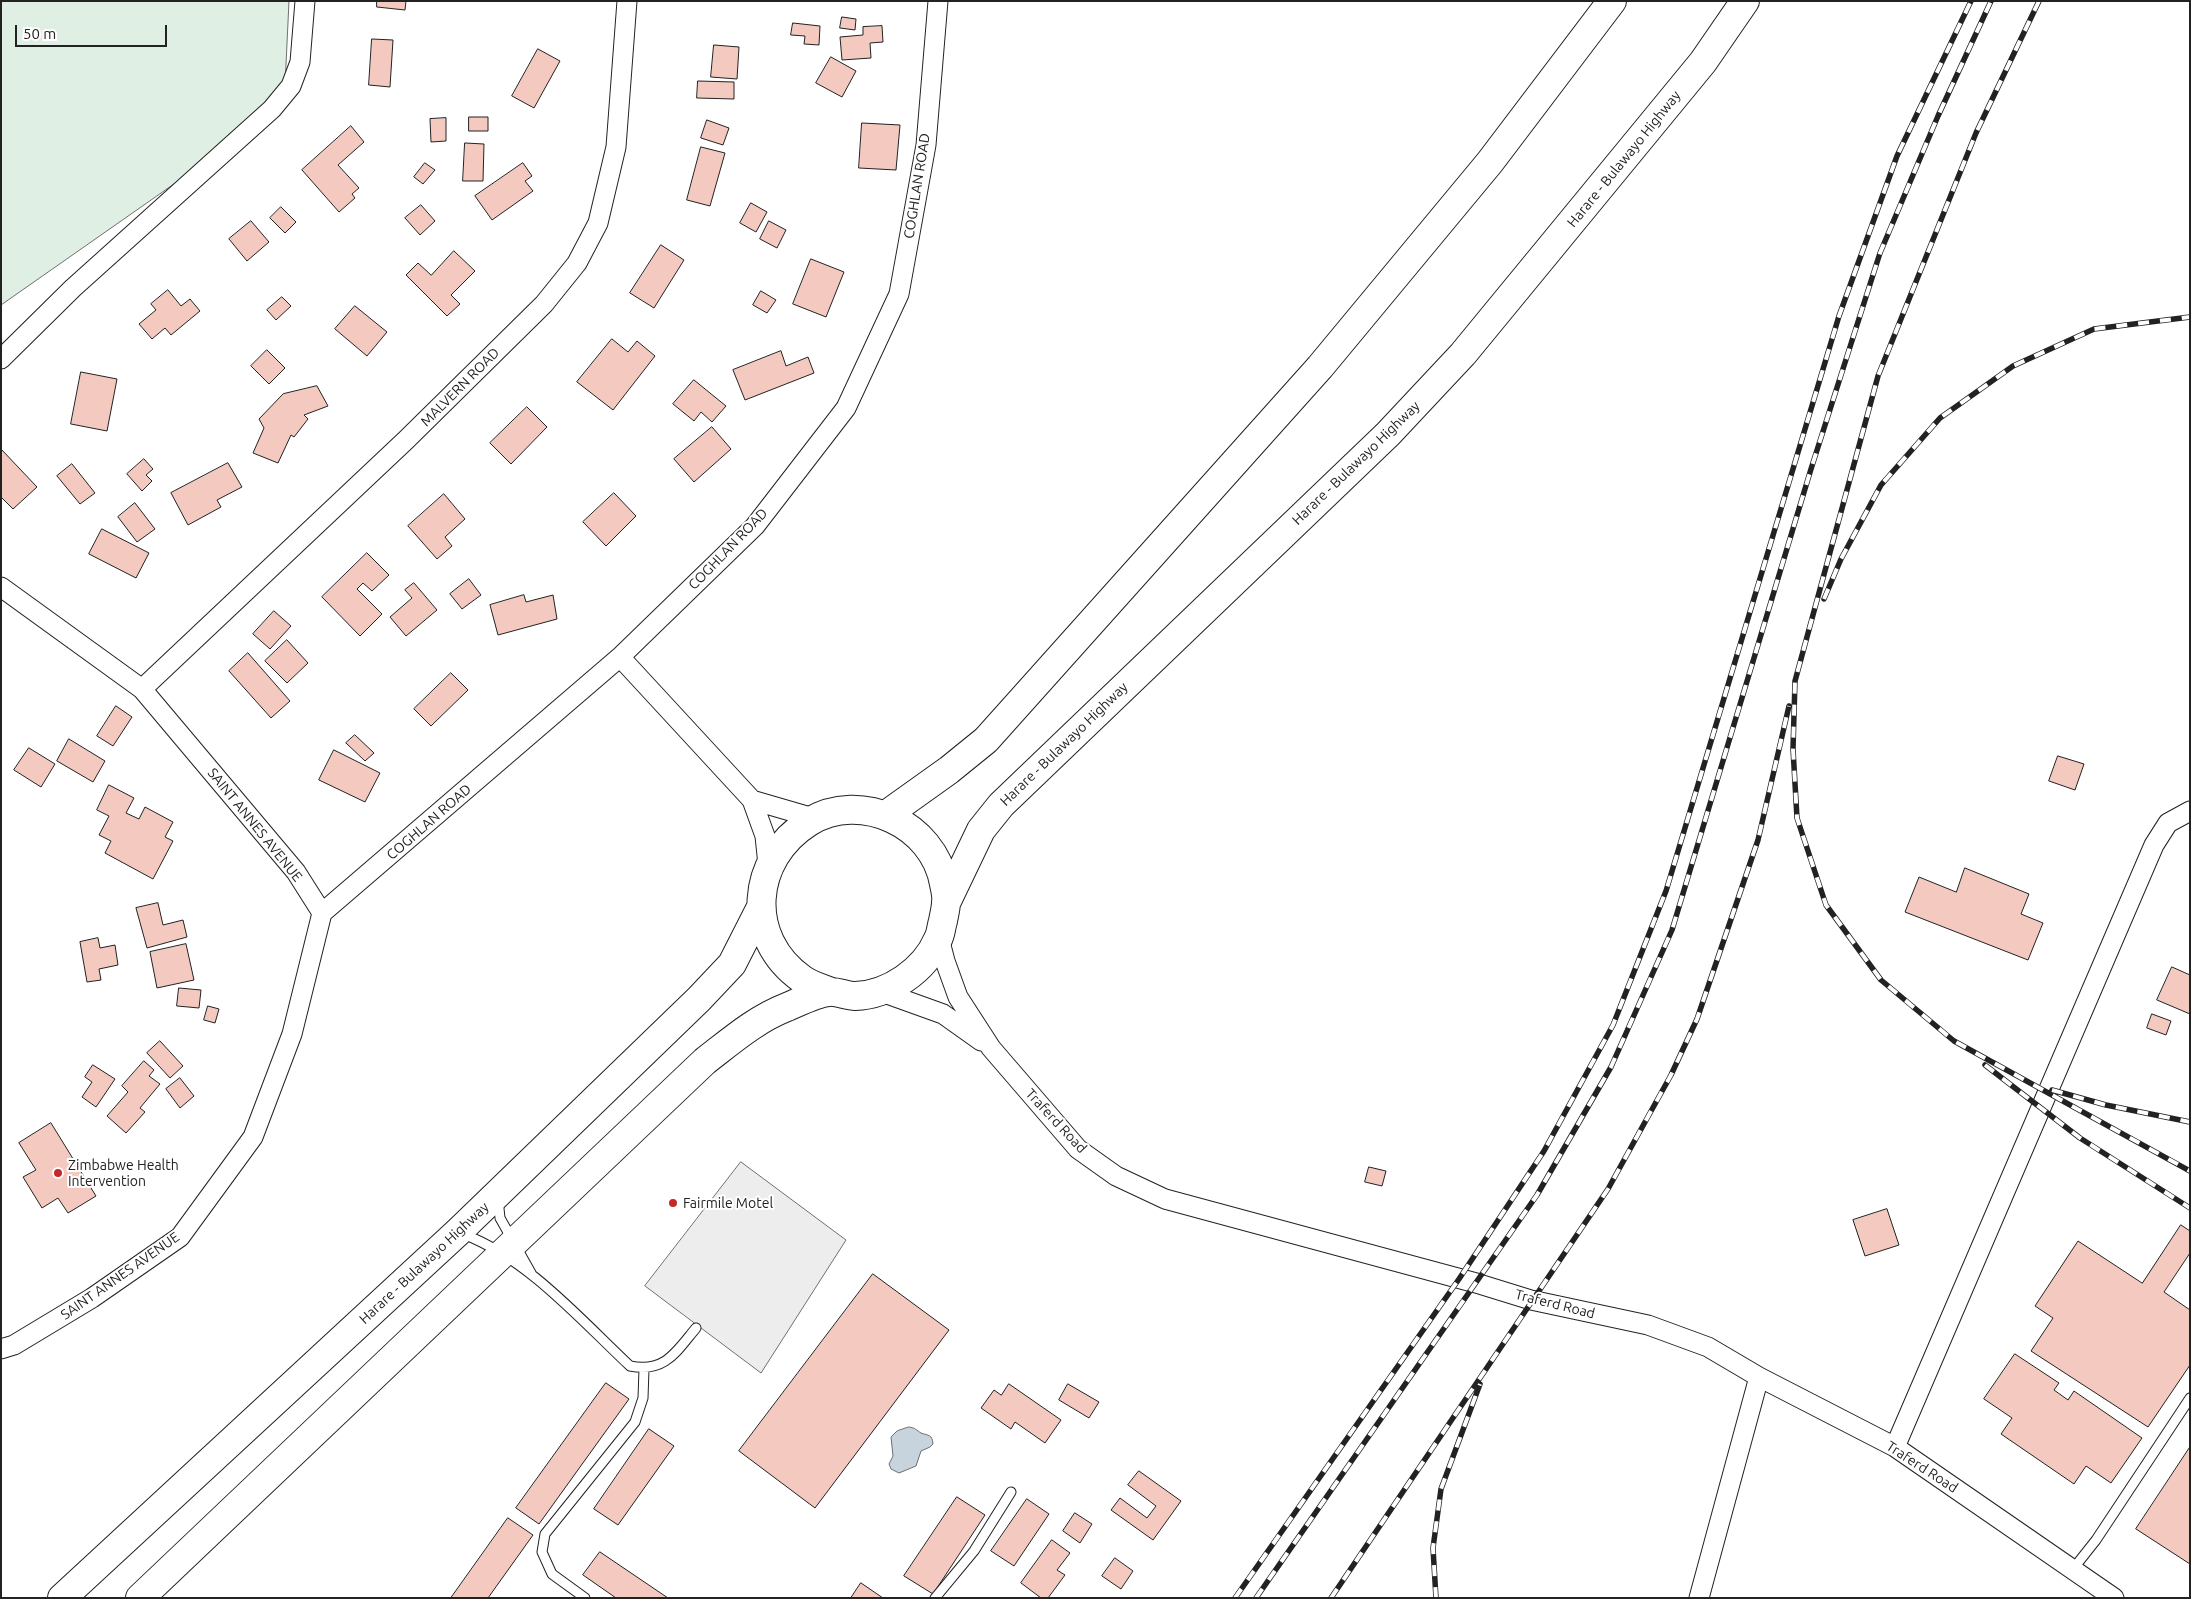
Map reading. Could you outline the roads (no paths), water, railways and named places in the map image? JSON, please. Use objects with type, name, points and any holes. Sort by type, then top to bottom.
[{"type":"highway","points":[[886,815],[949,770],[986,740],[1228,470],[1320,366],[1490,162],[1612,1]]},
{"type":"highway","name":"Harare - Bulawayo Highway","points":[[947,901],[942,874],[930,849],[911,829],[886,815],[862,810],[838,811],[814,818],[796,830],[785,841],[768,865],[762,885],[761,907],[767,935],[781,960],[803,980],[830,991],[855,996],[879,991],[904,980],[925,962],[939,938],[947,901],[981,830],[1000,805],[1388,434],[1463,354],[1704,62],[1745,1]]},
{"type":"highway","name":"Harare - Bulawayo Highway","points":[[62,1598],[458,1232],[699,999],[732,964],[761,907]]},
{"type":"highway","points":[[140,1598],[705,1061],[748,1027],[784,1008],[830,991]]},
{"type":"street","points":[[1,358],[73,288],[272,109],[291,86],[300,62],[304,1]]},
{"type":"street","name":"MALVERN ROAD","points":[[142,689],[406,440],[544,304],[577,264],[598,223],[616,147],[627,1]]},
{"type":"street","name":"COGHLAN ROAD","points":[[322,913],[620,657],[755,526],[846,408],[899,294],[926,145],[938,1]]},
{"type":"street","name":"SAINT ANNES AVENUE","points":[[1,587],[142,689],[296,872],[322,913],[292,1034],[253,1137],[180,1237],[92,1298],[14,1345],[1,1349]]},
{"type":"street","points":[[620,657],[752,800],[765,836],[768,865]]},
{"type":"street","points":[[752,800],[814,818]]},
{"type":"street","points":[[1896,1448],[2154,845],[2168,823],[2190,811]]},
{"type":"street","name":"Traferd Road","points":[[939,938],[958,997],[990,1048],[1078,1149],[1116,1176],[1165,1199],[1476,1283],[1531,1300],[1648,1326],[1708,1347],[1760,1377],[1896,1448],[2114,1598]]},
{"type":"street","name":"Traferd Road","points":[[879,991],[943,1014],[990,1048]]},
{"type":"street","points":[[1699,1598],[1760,1377]]},
{"type":"lane","points":[[498,1194],[500,1218],[508,1249],[531,1273]]},
{"type":"lane","points":[[458,1232],[508,1249],[630,1366],[644,1369],[663,1363],[696,1328]]},
{"type":"lane","points":[[585,1598],[552,1574],[542,1552],[546,1534],[636,1422],[643,1398],[644,1369]]},
{"type":"lane","points":[[2073,1570],[2096,1540],[2190,1398]]},
{"type":"lane","points":[[935,1598],[974,1551],[1011,1492]]},
{"type":"railway","points":[[1235,1598],[1459,1279],[1544,1151],[1613,1025],[1666,891],[1839,316],[1897,156],[1971,1]]},
{"type":"railway","points":[[1256,1598],[1537,1195],[1611,1067],[1672,930],[1811,469],[1880,253],[1938,116],[1991,1]]},
{"type":"railway","points":[[2039,1],[1976,133],[1878,376],[1795,681],[1793,749],[1797,818],[1826,905],[1881,980],[1954,1041],[2190,1171]]},
{"type":"railway","points":[[1824,599],[1841,559],[1881,485],[1940,418],[2013,366],[2094,329],[2190,317]]},
{"type":"railway","points":[[1331,1598],[1608,1189],[1671,1075],[1697,1019],[1758,840],[1789,706]]},
{"type":"railway","points":[[1985,1065],[2080,1138],[2190,1208]]},
{"type":"railway","points":[[2052,1090],[2106,1105],[2190,1122]]},
{"type":"railway","points":[[1436,1598],[1433,1548],[1441,1489],[1480,1384]]},
{"type":"place","name":"Zimbabwe Health Intervention","points":[[58,1173]]},
{"type":"place","name":"Fairmile Motel","points":[[673,1203]]}]
